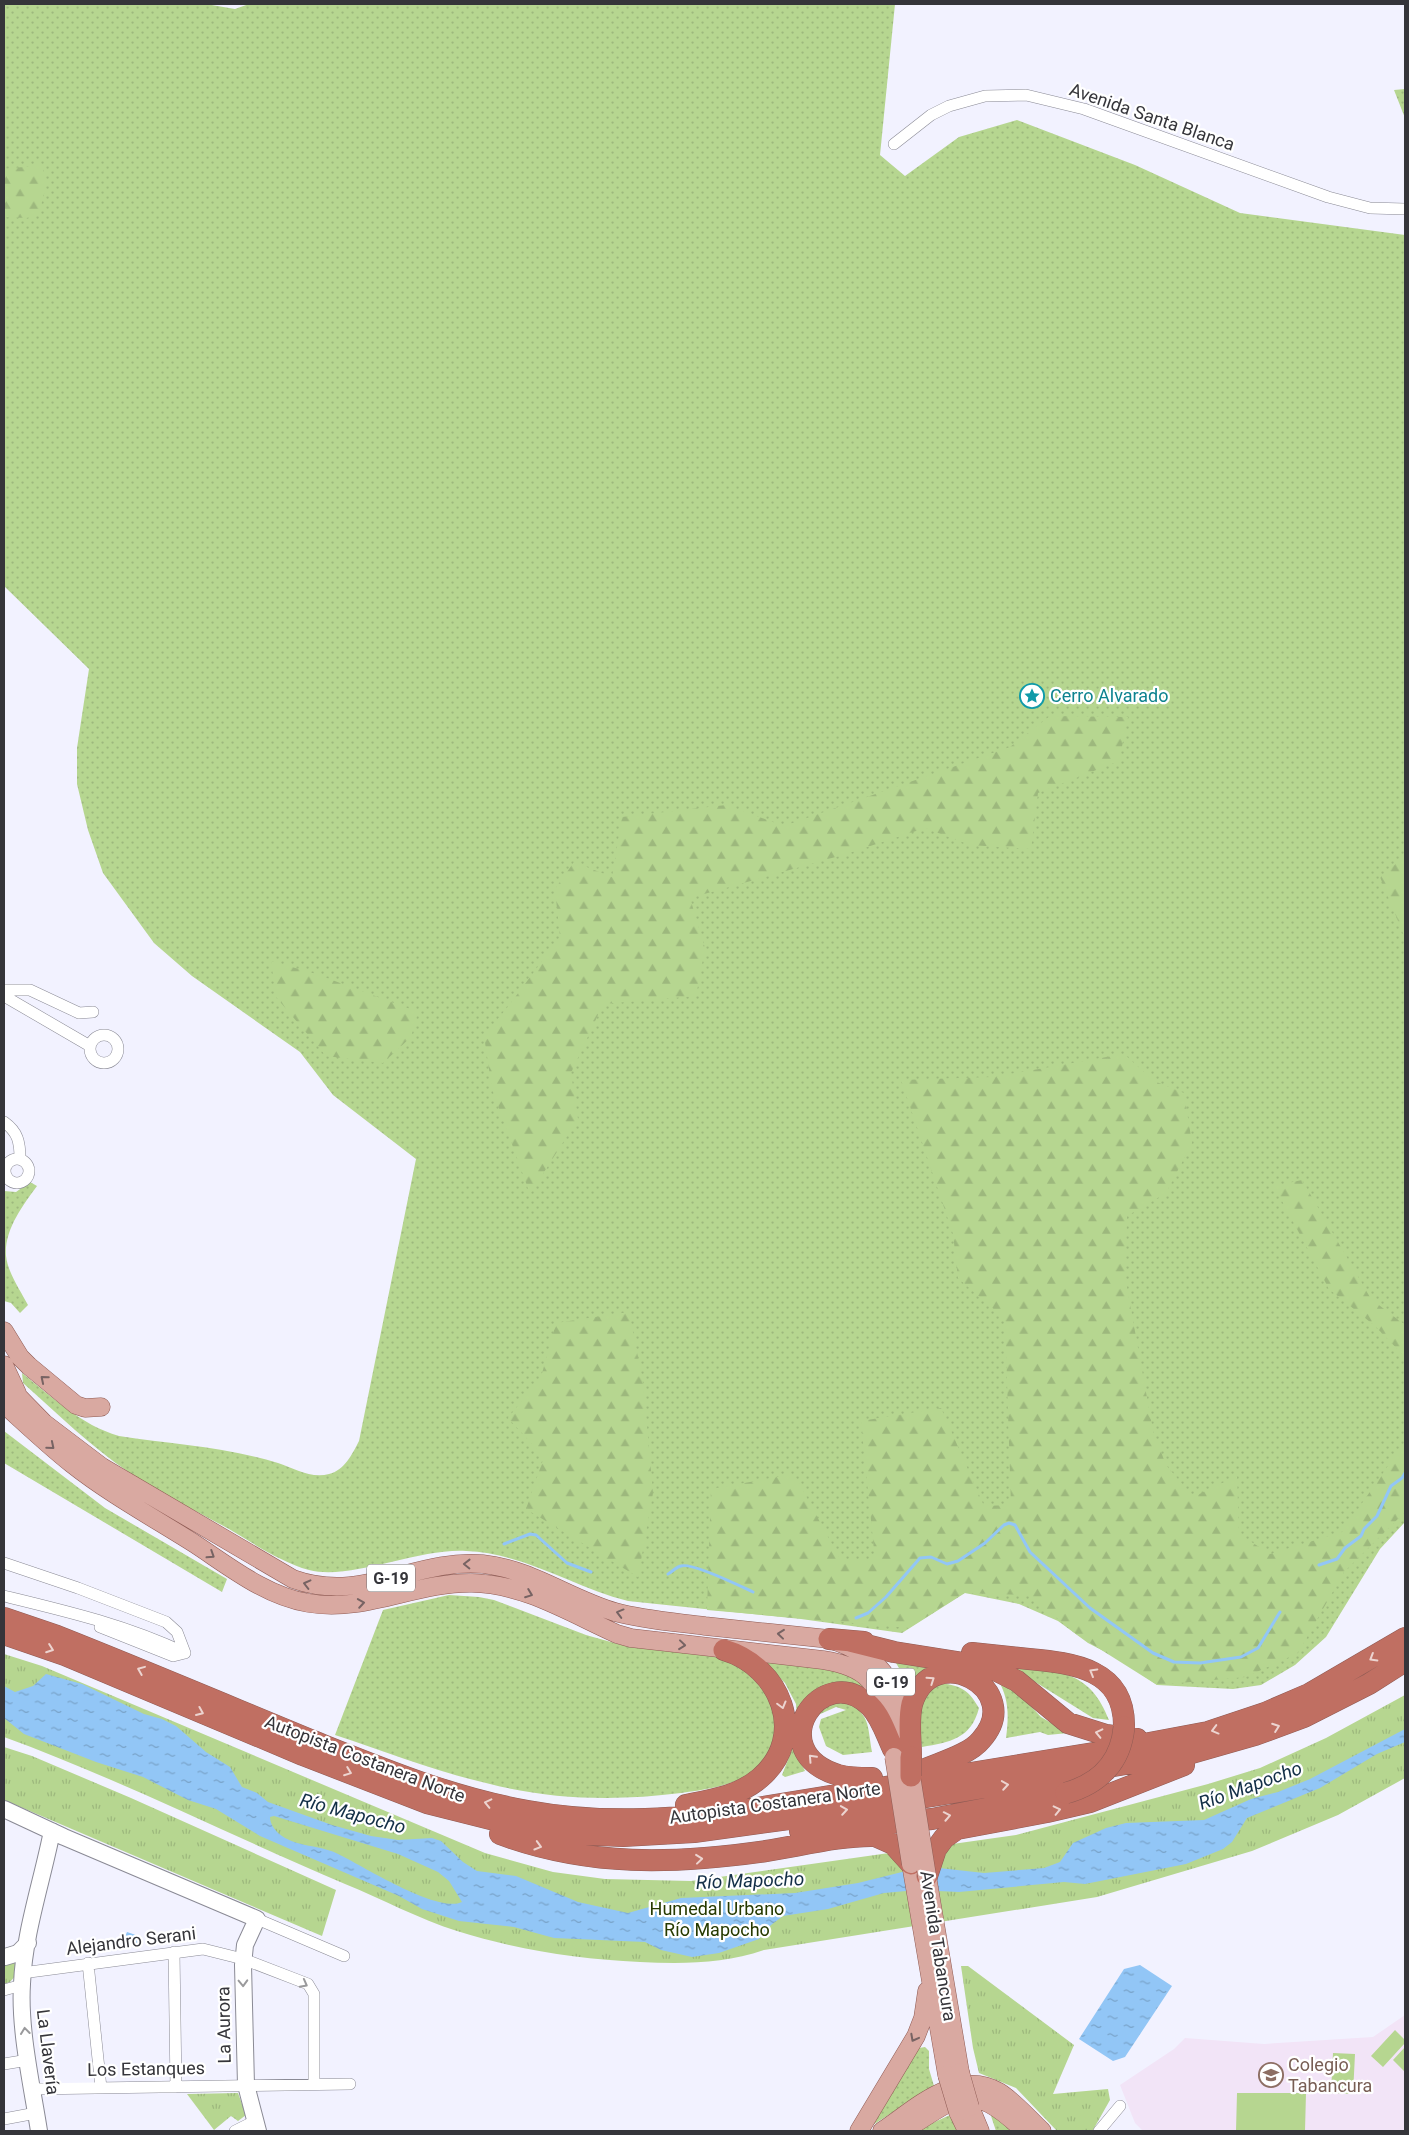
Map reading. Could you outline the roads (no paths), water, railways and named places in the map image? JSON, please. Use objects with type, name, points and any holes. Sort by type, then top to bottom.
[{"type":"highway","name":"Autopista Costanera Norte","points":[[4,1618],[66,1640],[428,1786],[468,1798],[528,1811],[595,1819],[673,1818],[739,1811],[1112,1750],[1228,1726],[1280,1707],[1340,1678],[1405,1638]]},
{"type":"highway","name":"Autopista Costanera Norte","points":[[4,1634],[65,1655],[303,1755],[428,1803],[492,1820],[552,1831],[623,1836],[694,1832],[811,1816],[1134,1764],[1230,1743],[1320,1709],[1369,1684],[1405,1661]]},
{"type":"highway","points":[[552,1831],[602,1845],[657,1846],[793,1831],[913,1821],[1066,1793],[1088,1785],[1106,1770],[1119,1750],[1124,1726],[1122,1708],[1116,1694],[1099,1676],[1081,1666],[1068,1663],[840,1640]]},
{"type":"highway","points":[[840,1640],[894,1652],[989,1667],[1017,1681],[1054,1713],[1077,1728],[1120,1737],[1165,1740]]},
{"type":"highway","points":[[595,1819],[726,1797],[745,1788],[767,1771],[776,1757],[782,1741],[784,1724],[781,1700],[768,1678],[757,1666],[742,1656],[724,1650]]},
{"type":"highway","points":[[673,1818],[737,1802],[872,1778],[906,1761],[965,1752],[982,1740],[989,1728],[992,1714],[991,1701],[982,1685],[968,1675],[949,1672],[934,1677],[923,1686],[915,1697],[911,1710],[906,1761]]},
{"type":"highway","points":[[872,1778],[839,1776],[822,1768],[811,1759],[800,1737],[801,1726],[807,1710],[819,1699],[830,1695],[848,1694],[860,1698],[877,1715],[906,1761]]},
{"type":"highway","points":[[428,1803],[468,1822],[535,1845],[570,1854],[661,1862],[697,1860],[865,1836],[880,1837],[894,1844],[919,1870],[952,1832],[962,1827],[1047,1812],[1103,1797],[1204,1757],[1230,1743]]},
{"type":"highway","points":[[906,1761],[1112,1750]]},
{"type":"main road","points":[[4,1331],[20,1357],[76,1405],[85,1408],[101,1407]]},
{"type":"main road","points":[[4,1365],[10,1374],[11,1406]]},
{"type":"main road","name":"G-19","points":[[4,1382],[11,1406],[85,1474],[249,1580],[285,1598],[307,1603],[347,1605],[445,1585],[471,1582],[497,1585],[528,1593],[624,1636],[651,1642],[823,1660],[849,1666],[870,1679],[882,1701],[906,1761]]},
{"type":"main road","name":"G-19","points":[[11,1406],[62,1438],[102,1467],[272,1569],[304,1583],[327,1588],[346,1587],[369,1584],[450,1564],[484,1564],[518,1572],[592,1604],[632,1616],[840,1640],[863,1654],[888,1677],[897,1698],[906,1761]]},
{"type":"main road","name":"Avenida Tabancura","points":[[906,1761],[910,1814]]},
{"type":"main road","name":"Avenida Tabancura","points":[[906,1761],[910,1814],[933,1970],[953,2074],[964,2109],[967,2131]]},
{"type":"main road","points":[[859,2131],[916,2036],[925,2009],[933,1970]]},
{"type":"main road","points":[[882,2131],[937,2094],[952,2088],[968,2085],[987,2087],[999,2093],[1042,2131]]},
{"type":"main road","points":[[902,2131],[947,2104],[969,2098],[982,2099],[992,2103],[1024,2131]]},
{"type":"main road","name":"Avenida Tabancura","points":[[964,2109],[980,2131]]},
{"type":"street","name":"Avenida Santa Blanca","points":[[894,144],[931,115],[950,106],[985,96],[1026,95],[1084,109],[1328,197],[1370,208],[1405,208]]},
{"type":"street","points":[[4,990],[30,990],[79,1013],[93,1012]]},
{"type":"street","points":[[4,996],[90,1046]]},
{"type":"street","points":[[4,1122],[17,1135],[20,1143],[20,1159]]},
{"type":"street","points":[[4,1563],[78,1588],[166,1622],[177,1632],[185,1653],[174,1656],[100,1627],[4,1596]]},
{"type":"street","points":[[4,1809],[344,1956]]},
{"type":"street","name":"La Llavería","points":[[39,2131],[28,2060],[22,1976],[52,1831]]},
{"type":"street","name":"La Aurora","points":[[256,1919],[245,1945],[243,1959],[246,2086],[256,2126]]},
{"type":"street","points":[[4,1957],[18,1953],[28,1943]]},
{"type":"street","name":"Alejandro Serani","points":[[4,1990],[22,1976],[88,1963],[210,1949],[243,1959],[308,1984],[312,1988],[314,1994],[314,2084]]},
{"type":"street","points":[[174,1952],[176,2087]]},
{"type":"street","points":[[4,1957],[15,1961],[22,1976]]},
{"type":"street","points":[[88,1963],[101,2088]]},
{"type":"street","points":[[4,2064],[28,2060]]},
{"type":"street","name":"Los Estanques","points":[[32,2089],[350,2084]]},
{"type":"street","points":[[1099,2131],[1120,2106]]},
{"type":"street","points":[[4,2119],[36,2113]]},
{"type":"street","points":[[235,2131],[256,2126]]},
{"type":"water","points":[[46,1674],[82,1684],[144,1714],[162,1719],[176,1726],[206,1752],[230,1767],[242,1787],[257,1793],[268,1802],[332,1825],[371,1836],[398,1840],[432,1838],[441,1841],[463,1862],[477,1871],[516,1876],[578,1902],[628,1913],[681,1898],[795,1893],[858,1883],[906,1871],[939,1868],[984,1873],[1044,1868],[1060,1862],[1073,1843],[1106,1828],[1126,1823],[1204,1820],[1251,1799],[1278,1792],[1310,1779],[1405,1729],[1405,1742],[1377,1754],[1320,1788],[1247,1818],[1232,1842],[1223,1849],[1186,1864],[1085,1884],[1064,1882],[959,1892],[917,1890],[884,1893],[828,1909],[783,1916],[771,1925],[759,1939],[719,1953],[692,1957],[661,1950],[645,1942],[554,1938],[514,1927],[459,1921],[422,1909],[399,1896],[260,1836],[216,1809],[188,1800],[143,1777],[96,1762],[24,1734],[4,1718],[4,1686],[15,1692],[33,1686]],"holes":[[[274,1816],[398,1854],[438,1872],[449,1881],[462,1902],[450,1904],[417,1895],[336,1853],[288,1840],[276,1830],[271,1823],[270,1817]]]},
{"type":"water","points":[[127,1932],[142,1937],[139,1945],[124,1939]]},
{"type":"water","points":[[1140,1965],[1172,1986],[1125,2057],[1113,2061],[1079,2039],[1124,1969]]},
{"type":"waterway","points":[[1319,1565],[1337,1559],[1345,1548],[1361,1536],[1364,1529],[1377,1516],[1391,1486],[1402,1478],[1405,1473]]},
{"type":"waterway","points":[[856,1618],[868,1613],[886,1597],[920,1558],[931,1557],[947,1564],[958,1561],[985,1543],[1004,1525],[1009,1523],[1015,1525],[1030,1552],[1090,1608],[1153,1653],[1174,1662],[1200,1663],[1241,1657],[1258,1648],[1280,1612]]},
{"type":"waterway","points":[[504,1544],[530,1534],[536,1535],[567,1563],[591,1572]]},
{"type":"waterway","points":[[668,1574],[679,1567],[687,1566],[716,1575],[753,1592]]},
{"type":"place","name":"Cerro Alvarado","points":[[1032,696]]},
{"type":"place","name":"Colegio Tabancura","points":[[1271,2075]]},
{"type":"water label","name":"Río Mapocho","points":[[1250,1785]]},
{"type":"water label","name":"Río Mapocho","points":[[353,1813]]},
{"type":"water label","name":"Río Mapocho","points":[[750,1880]]},
{"type":"park label","name":"Humedal Urbano Río Mapocho","points":[[717,1919]]}]
